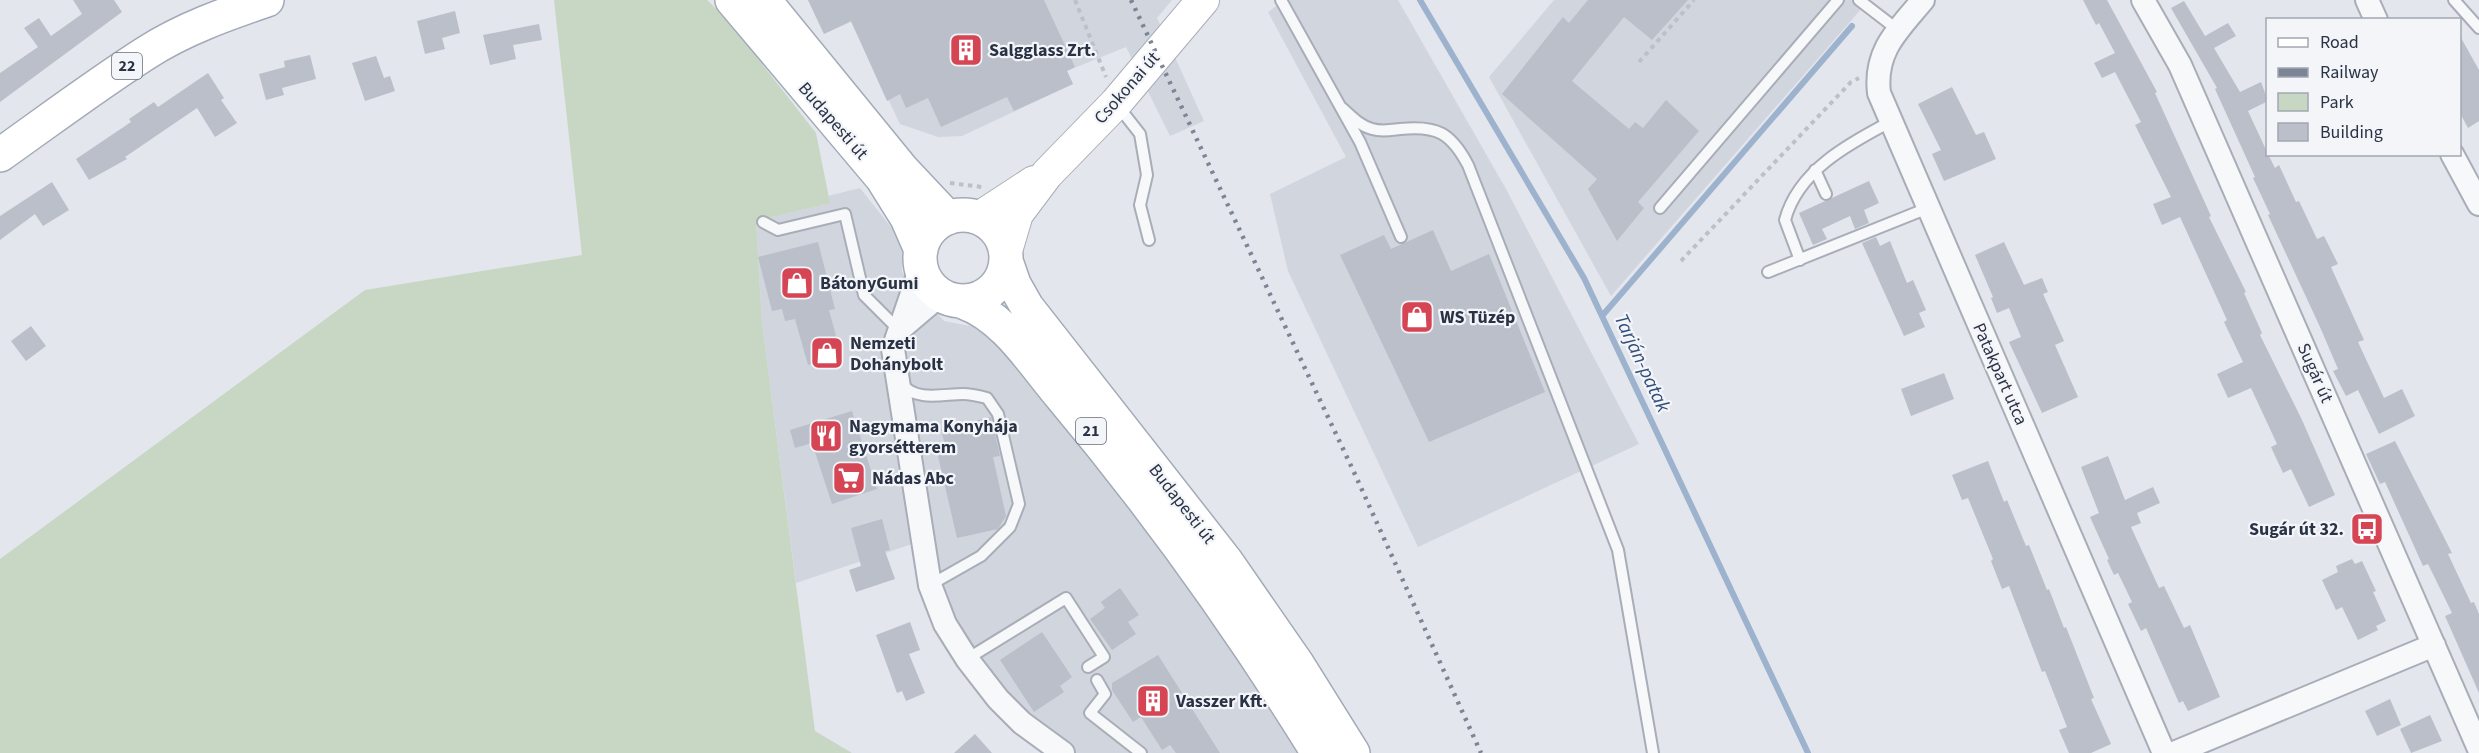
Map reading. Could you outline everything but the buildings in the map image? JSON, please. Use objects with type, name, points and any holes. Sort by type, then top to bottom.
[{"type":"main road","name":"22","points":[[0,155],[147,52],[174,37],[267,0]]},
{"type":"main road","name":"Budapesti út","points":[[732,0],[882,178],[907,218],[921,259]]},
{"type":"main road","name":"Budapesti út","points":[[764,0],[901,168],[964,218]]},
{"type":"main road","name":"Csokonai út","points":[[1047,174],[1116,103],[1203,0]]},
{"type":"main road","points":[[921,259],[928,234],[964,218],[1047,174]]},
{"type":"main road","points":[[954,299],[981,298],[996,286],[1005,270],[1006,256],[1017,214],[1047,174]]},
{"type":"main road","name":"21","points":[[964,218],[997,231],[1006,256]]},
{"type":"main road","name":"Budapesti út","points":[[1006,256],[1014,284],[1027,307],[1226,561],[1298,665],[1353,753]]},
{"type":"main road","name":"21","points":[[921,259],[930,285],[954,299]]},
{"type":"main road","name":"Budapesti út","points":[[954,299],[976,306],[1007,332],[1106,450],[1232,619],[1318,753]]},
{"type":"street","name":"Patakpart utca","points":[[1923,0],[1885,48],[1878,69],[1879,93],[2164,753]]},
{"type":"street","name":"Sugár út","points":[[2144,0],[2180,65],[2479,749]]},
{"type":"street","points":[[2367,0],[2375,18]]},
{"type":"street","points":[[2453,156],[2479,204]]},
{"type":"street","points":[[921,259],[893,349],[900,380],[915,498],[930,585],[945,624],[967,659],[1022,723],[1063,753]]},
{"type":"street","points":[[899,330],[933,301],[954,299]]},
{"type":"street","points":[[2174,753],[2434,645]]},
{"type":"lane","points":[[1281,0],[1360,142],[1401,237]]},
{"type":"lane","points":[[1660,207],[1838,0]]},
{"type":"lane","points":[[1859,0],[1898,30]]},
{"type":"lane","points":[[2454,0],[2479,28]]},
{"type":"lane","points":[[1116,103],[1140,134],[1147,175],[1140,206],[1149,240]]},
{"type":"lane","points":[[1342,108],[1370,129],[1382,131],[1426,128],[1438,131],[1454,142],[1468,165],[1618,550],[1653,753]]},
{"type":"lane","points":[[1800,260],[1785,220],[1794,195],[1815,170],[1863,136],[1890,122]]},
{"type":"lane","points":[[1815,170],[1826,194]]},
{"type":"lane","points":[[1768,272],[1928,208]]},
{"type":"lane","points":[[763,222],[778,230],[845,214],[864,295],[899,330]]},
{"type":"lane","points":[[900,380],[908,391],[927,396],[966,394],[987,398],[998,414],[1019,504],[1010,527],[981,556],[930,585]]},
{"type":"lane","points":[[967,659],[1066,598],[1104,657],[1088,667]]},
{"type":"lane","points":[[1097,680],[1105,694],[1090,713],[1141,753]]},
{"type":"path","points":[[1075,0],[1116,103]]},
{"type":"path","points":[[1639,62],[1694,0]]},
{"type":"path","points":[[1681,261],[1851,82],[1878,69]]},
{"type":"shaded area","name":"Salgglass Zrt.","points":[[808,0],[1172,0],[1157,18],[1204,121],[1170,136],[1126,47],[1067,71],[1073,84],[962,136],[938,137],[900,124],[851,22],[824,34]]},
{"type":"shaded area","points":[[1285,0],[1398,0],[1506,189],[1639,444],[1418,547],[1288,271],[1270,194],[1346,157],[1268,12]]},
{"type":"shaded area","points":[[1554,0],[1869,0],[1611,296],[1489,77]]},
{"type":"shaded area","points":[[860,188],[902,241],[902,272],[944,321],[975,327],[995,341],[1096,463],[1191,587],[1301,753],[1075,753],[1028,718],[1000,693],[951,616],[935,572],[930,538],[796,583],[762,323],[756,221],[829,203],[828,196]]},
{"type":"green space","points":[[554,0],[707,0],[726,18],[816,133],[830,203],[756,221],[762,323],[815,731],[852,753],[0,753],[0,559],[365,290],[582,255]]},
{"type":"waterway","name":"Tarján-patak","points":[[1420,0],[1584,278],[1808,753]]},
{"type":"waterway","points":[[1602,316],[1852,26]]},
{"type":"railway","points":[[1131,0],[1353,470],[1481,753]]},
{"type":"place","name":"Salgglass Zrt.","points":[[966,50]]},
{"type":"place","name":"BátonyGumi","points":[[797,283]]},
{"type":"place","name":"WS Tüzép","points":[[1417,317]]},
{"type":"place","name":"Nemzeti Dohánybolt","points":[[827,353]]},
{"type":"place","name":"Nagymama Konyhája gyorsétterem","points":[[826,436]]},
{"type":"place","name":"Nádas Abc","points":[[849,478]]},
{"type":"place","name":"Sugár út 32.","points":[[2367,529]]},
{"type":"place","name":"Vasszer Kft.","points":[[1153,701]]}]
